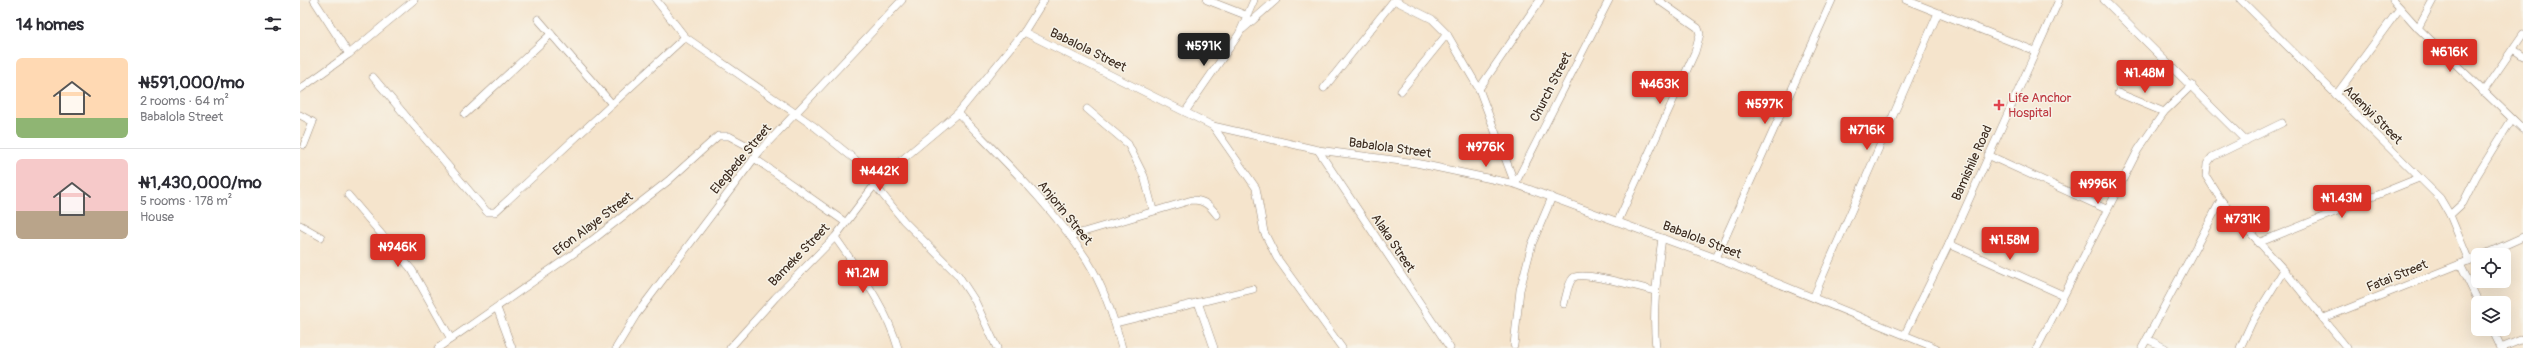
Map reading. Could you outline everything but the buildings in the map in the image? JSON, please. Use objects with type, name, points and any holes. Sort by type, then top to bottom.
[{"type":"street","points":[[314,0],[349,54]]},
{"type":"street","points":[[300,89],[349,54],[414,0]]},
{"type":"street","points":[[656,0],[685,37],[797,114],[876,182],[904,221],[958,275],[975,301],[997,348]]},
{"type":"street","name":"Elegbede Street","points":[[616,348],[636,315],[756,155],[797,114],[867,35],[885,20],[902,0]]},
{"type":"street","name":"Bameke Street","points":[[730,348],[775,298],[835,237],[876,182],[958,114],[1024,32],[1044,0]]},
{"type":"street","points":[[1207,0],[1248,16]]},
{"type":"street","points":[[1185,112],[1239,34],[1254,0]]},
{"type":"street","points":[[1239,34],[1276,0]]},
{"type":"street","points":[[1324,88],[1394,0],[1432,19],[1447,34],[1479,89],[1515,184]]},
{"type":"street","points":[[1479,89],[1540,0]]},
{"type":"street","name":"Church Street","points":[[1515,184],[1609,0]]},
{"type":"street","points":[[1618,221],[1695,52],[1700,34],[1698,28],[1658,0]]},
{"type":"street","points":[[1716,258],[1832,0]]},
{"type":"street","points":[[1906,0],[1938,14],[2035,51]]},
{"type":"street","name":"Bamishile Road","points":[[1905,334],[1949,244],[2059,0]]},
{"type":"street","points":[[2104,0],[2192,85],[2246,141]]},
{"type":"street","name":"Adeniyi Street","points":[[2241,0],[2440,198],[2450,215],[2469,261]]},
{"type":"street","points":[[2393,0],[2418,28],[2523,129]]},
{"type":"street","points":[[2418,28],[2433,0]]},
{"type":"street","points":[[2336,95],[2400,8]]},
{"type":"street","points":[[1814,296],[1938,14]]},
{"type":"street","points":[[538,19],[612,104]]},
{"type":"street","name":"Babalola Street","points":[[1024,32],[1213,126],[1318,150],[1416,163],[1515,184],[1618,221],[1814,296],[1936,348]]},
{"type":"street","points":[[465,114],[551,34]]},
{"type":"street","points":[[1401,91],[1447,34]]},
{"type":"street","points":[[2483,92],[2523,34]]},
{"type":"street","points":[[374,77],[430,147],[487,212],[491,214],[495,212],[685,37]]},
{"type":"street","points":[[2513,49],[2523,56]]},
{"type":"street","points":[[2037,348],[2106,209],[2138,150],[2164,112],[2192,85]]},
{"type":"street","points":[[2118,93],[2164,112]]},
{"type":"street","points":[[1087,109],[1128,144],[1144,176],[1154,210]]},
{"type":"street","points":[[300,114],[314,122],[304,145]]},
{"type":"street","name":"Anjorin Street","points":[[958,114],[1015,172],[1070,236],[1091,268],[1115,323],[1122,348]]},
{"type":"street","points":[[2450,215],[2463,203],[2476,177],[2512,119]]},
{"type":"street","points":[[2282,123],[2212,157],[2207,164],[2206,176],[2221,200],[2258,243],[2284,270],[2347,348]]},
{"type":"street","points":[[1213,126],[1256,188],[1264,232],[1277,258],[1342,348]]},
{"type":"street","name":"Efon Alaye Street","points":[[438,348],[590,242],[668,182],[718,136],[730,136],[846,222]]},
{"type":"street","name":"Alaka Street","points":[[1318,150],[1450,348]]},
{"type":"street","points":[[1988,155],[2106,209]]},
{"type":"street","points":[[2258,243],[2419,178]]},
{"type":"street","points":[[348,195],[412,270],[451,339]]},
{"type":"street","points":[[1514,345],[1520,290],[1532,244],[1552,197]]},
{"type":"street","points":[[1070,236],[1192,200],[1200,200],[1208,204],[1217,215]]},
{"type":"street","points":[[2142,348],[2221,200]]},
{"type":"street","points":[[300,225],[321,237]]},
{"type":"street","points":[[835,237],[881,303],[892,324],[898,348]]},
{"type":"street","points":[[2498,248],[2523,237]]},
{"type":"street","points":[[1656,348],[1655,291],[1662,238]]},
{"type":"street","points":[[1949,244],[2063,295]]},
{"type":"street","name":"Fatai Street","points":[[2324,318],[2469,261]]},
{"type":"street","points":[[2460,264],[2476,296]]},
{"type":"street","points":[[2240,348],[2252,322],[2284,270]]},
{"type":"street","points":[[1564,304],[1571,279],[1576,276],[1596,278],[1655,291]]},
{"type":"street","points":[[1115,323],[1253,289]]},
{"type":"street","points":[[1198,302],[1214,348]]},
{"type":"street","points":[[497,308],[512,348]]},
{"type":"street","points":[[2495,336],[2501,348],[2523,339]]},
{"type":"street","points":[[2147,339],[2165,348]]},
{"type":"place","name":"Life Anchor Hospital","points":[[1999,105]]}]
